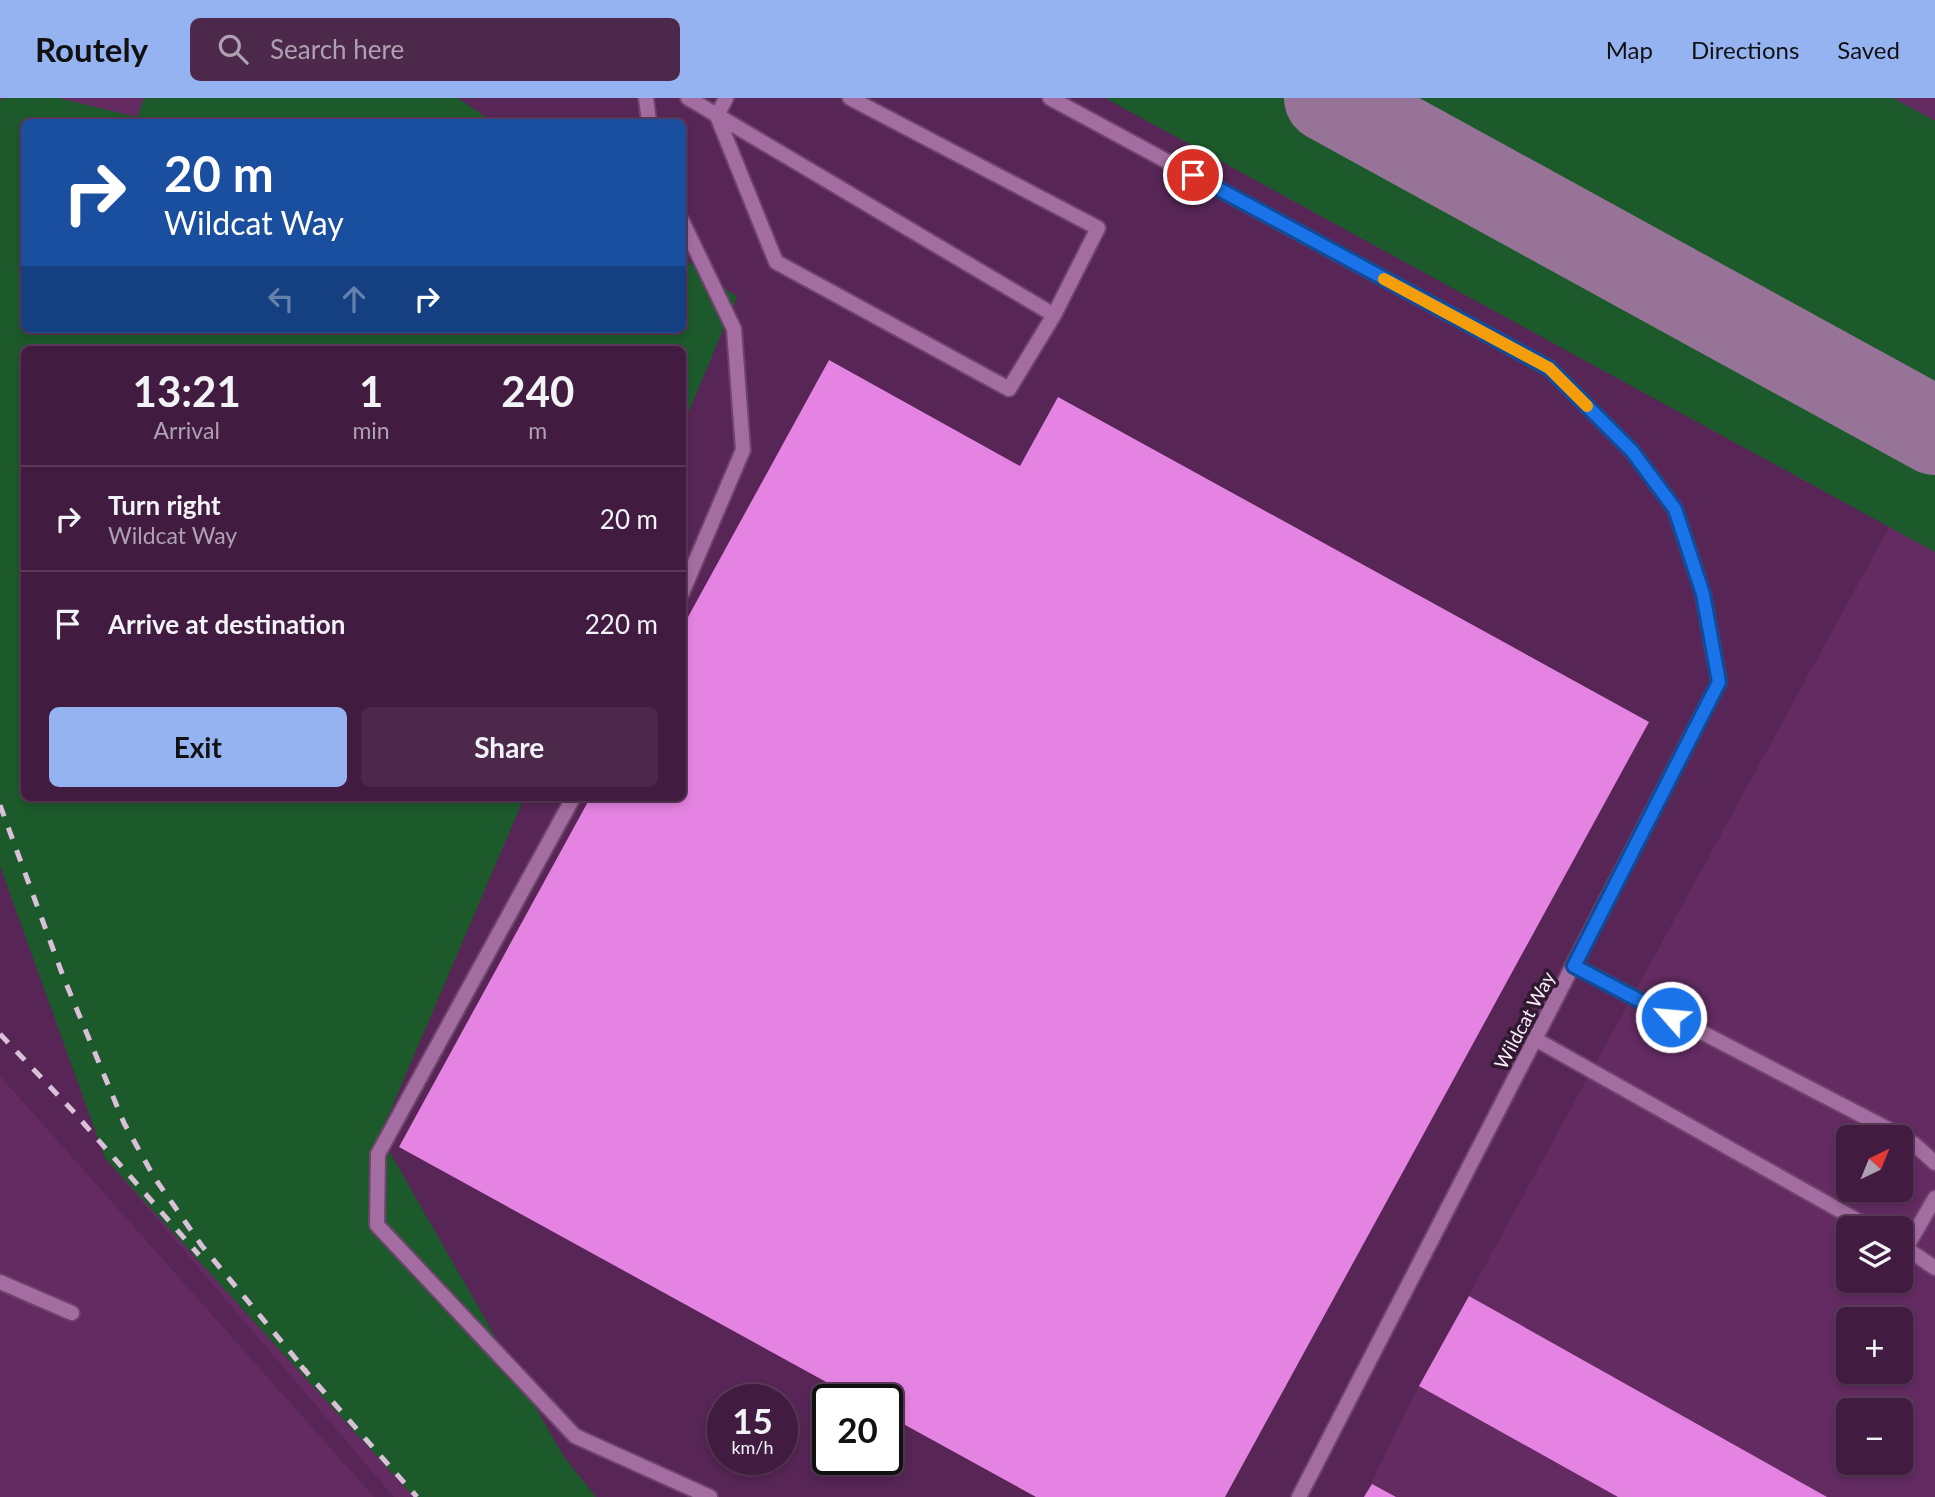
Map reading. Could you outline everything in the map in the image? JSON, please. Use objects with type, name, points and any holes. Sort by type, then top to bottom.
[{"type":"lane","points":[[646,98],[649,119]]},
{"type":"lane","points":[[688,98],[1054,315]]},
{"type":"lane","points":[[726,98],[717,116],[776,262],[1009,388],[1054,315],[1098,228],[850,98]]},
{"type":"lane","name":"Wildcat Way","points":[[1050,98],[1549,368],[1632,451],[1675,509],[1703,594],[1719,682],[1299,1497]]},
{"type":"lane","points":[[686,229],[734,329],[743,450],[686,584]]},
{"type":"lane","points":[[571,801],[378,1154],[377,1225],[575,1436],[710,1497]]},
{"type":"lane","points":[[1574,966],[1890,1130],[1914,1144],[1935,1163]]},
{"type":"lane","points":[[1535,1039],[1850,1216]]},
{"type":"lane","points":[[1913,1231],[1935,1198]]},
{"type":"lane","points":[[1913,1253],[1935,1268]]},
{"type":"lane","points":[[0,1282],[72,1313]]},
{"type":"shaded area","points":[[58,98],[144,98],[137,117]]},
{"type":"shaded area","points":[[1138,98],[1935,98],[1935,1497],[1364,1497],[1419,1386],[1897,513]]},
{"type":"shaded area","points":[[0,1076],[374,1497],[0,1497]]},
{"type":"shaded area","points":[[105,1158],[414,1497],[394,1497]]},
{"type":"green space","points":[[58,98],[137,117],[144,98],[458,98],[489,119],[21,119],[21,333],[686,333],[686,260],[737,297],[686,418],[686,346],[21,346],[21,801],[523,801],[380,1135],[564,1457],[596,1497],[414,1497],[105,1158],[0,866],[0,100]]},
{"type":"green space","points":[[1105,98],[1290,98],[1935,450],[1935,552]]},
{"type":"green space","points":[[1398,98],[1893,98],[1935,121],[1935,394]]},
{"type":"building","points":[[829,360],[1020,466],[1058,397],[1649,722],[1225,1497],[1036,1497],[903,1424],[903,1384],[830,1384],[399,1147],[588,801],[686,801],[686,621]]},
{"type":"building","points":[[1469,1296],[1827,1497],[1618,1497],[1419,1386]]},
{"type":"building","points":[[1372,1484],[1396,1497],[1364,1497]]},
{"type":"taxiway","points":[[1328,98],[1935,431]]},
{"type":"railway","points":[[0,805],[63,976],[124,1123],[154,1177],[202,1246],[306,1371]]},
{"type":"railway","points":[[0,1034],[72,1110],[199,1255]]},
{"type":"railway","points":[[301,1366],[417,1497]]},
{"type":"slow traffic","points":[[1384,279],[1549,368],[1587,406]]},
{"type":"route","points":[[1193,175],[1549,368],[1632,451],[1675,509],[1703,594],[1719,682],[1574,966],[1671,1017]]}]
